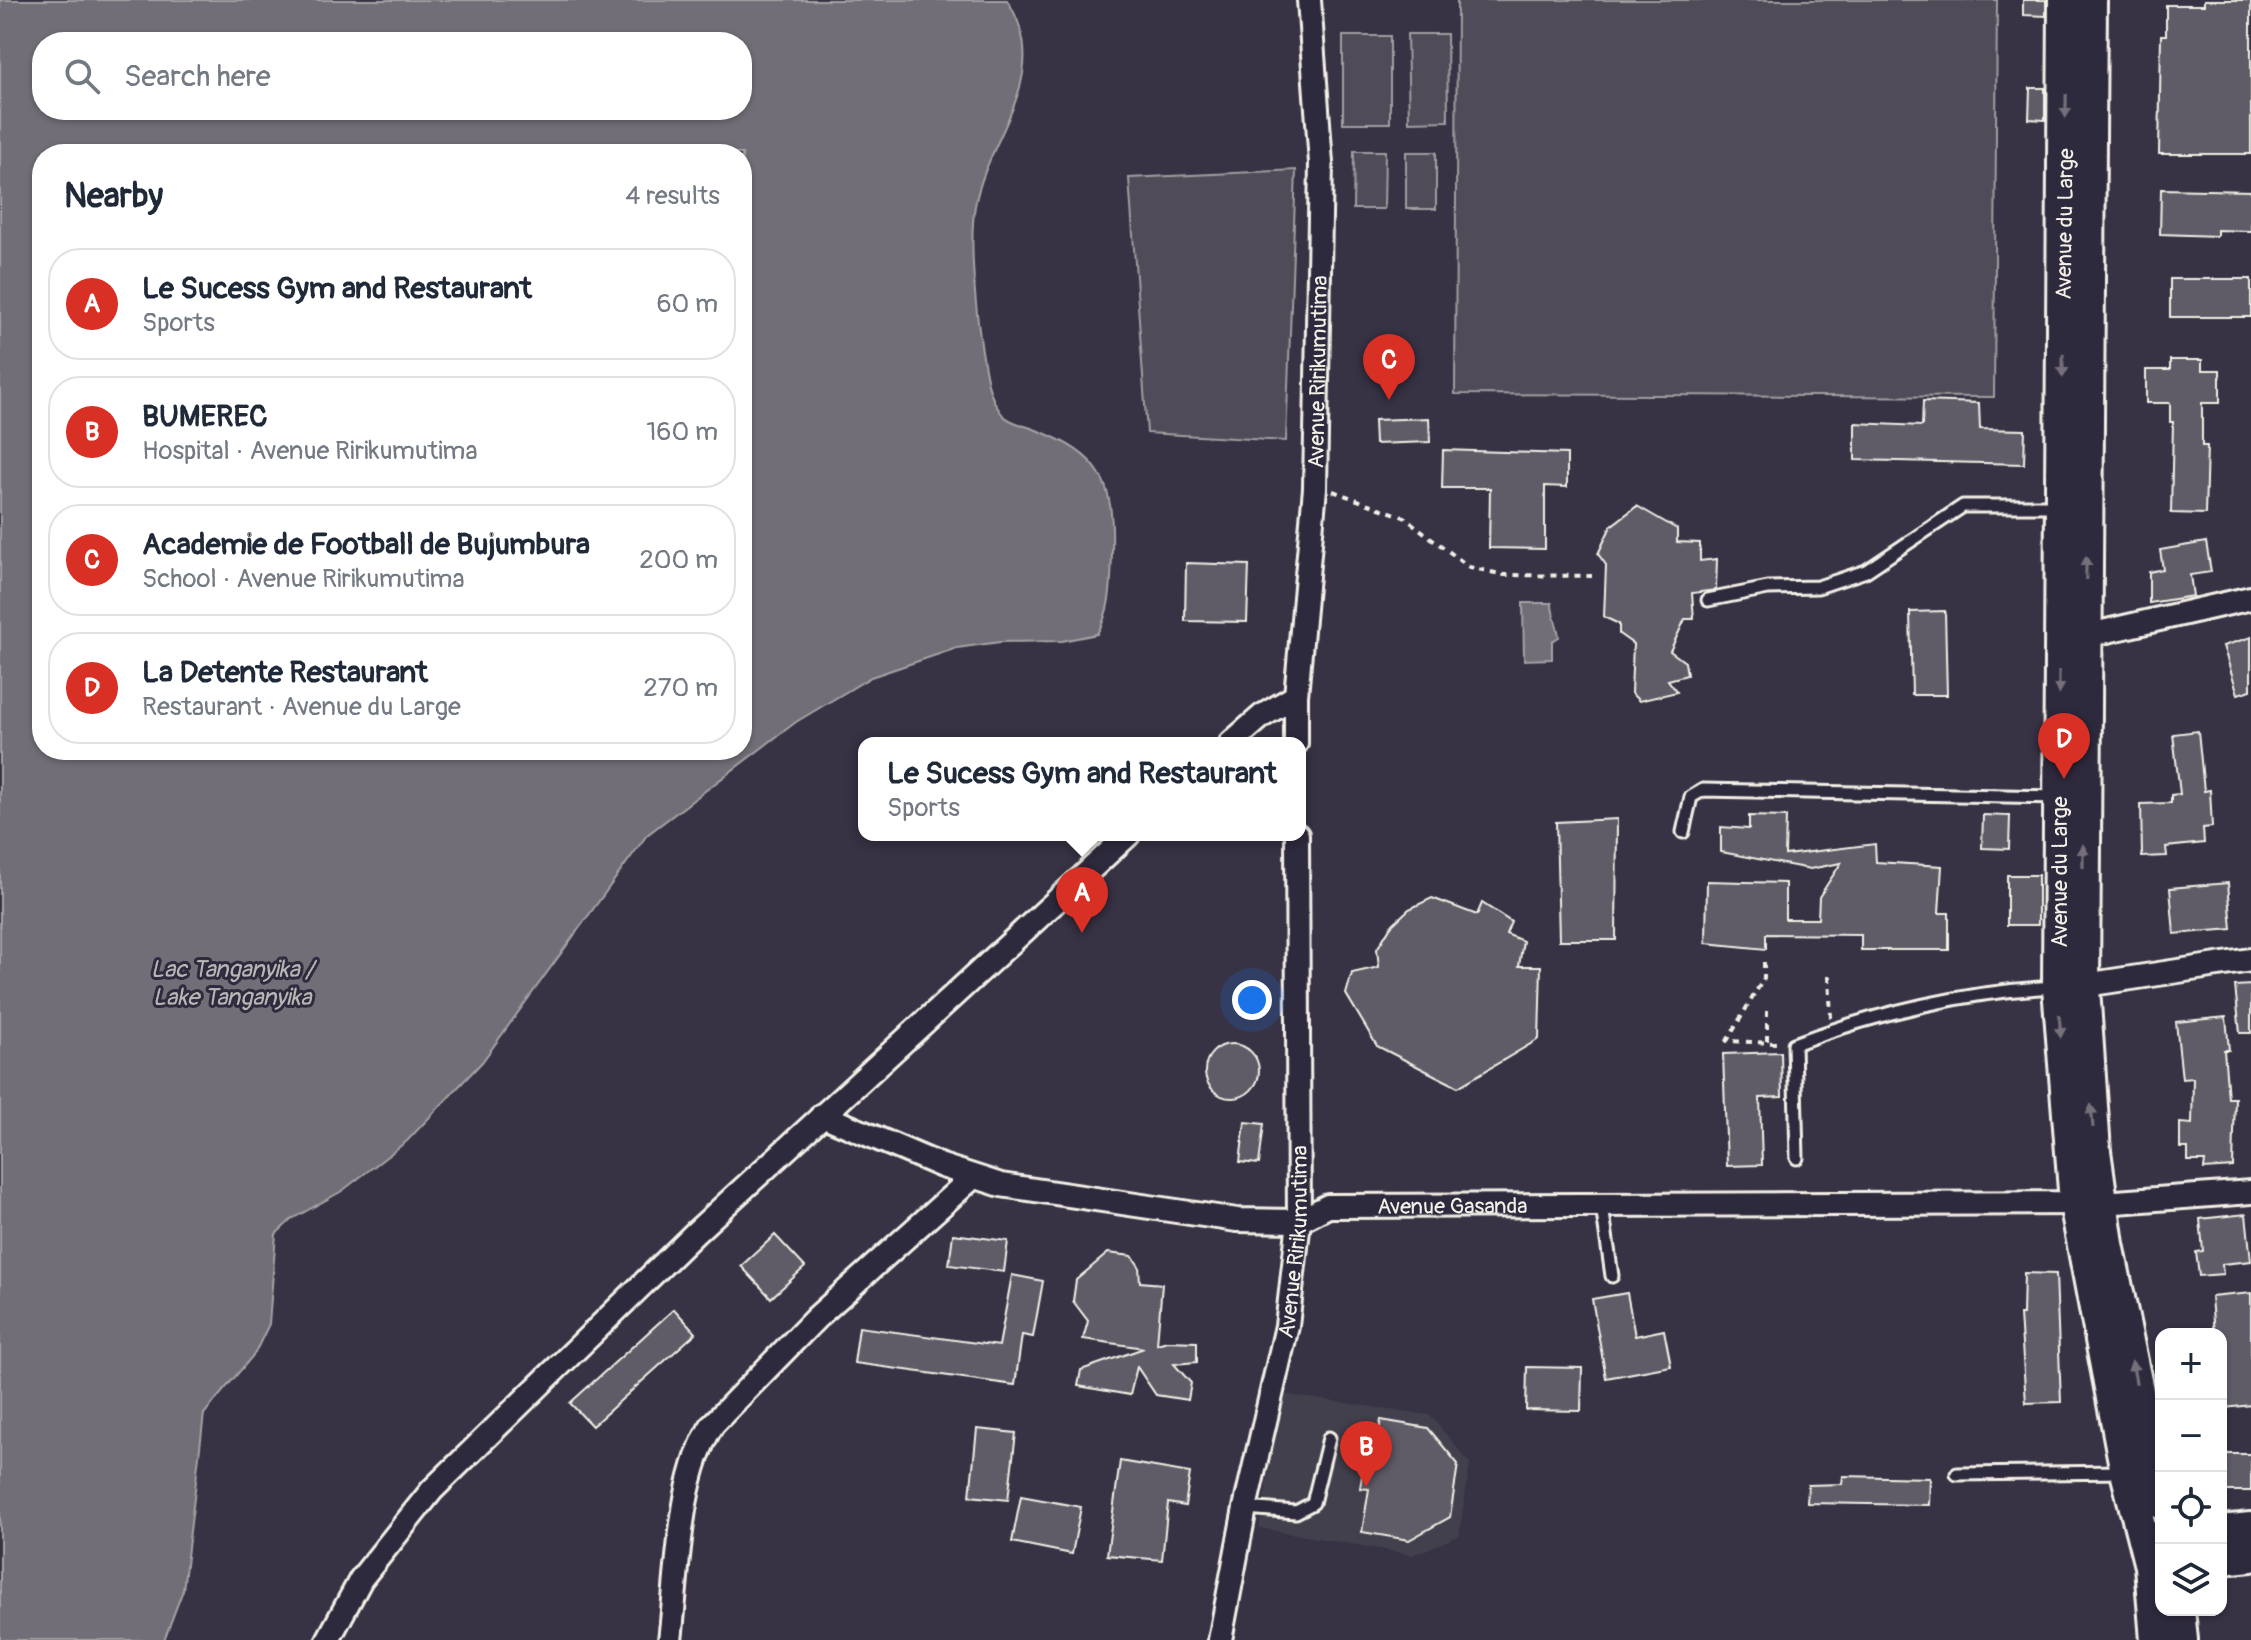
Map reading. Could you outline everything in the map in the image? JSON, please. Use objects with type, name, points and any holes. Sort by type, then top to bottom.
[{"type":"main road","name":"Avenue du Large","points":[[2064,0],[2078,52]]},
{"type":"main road","name":"Avenue du Large","points":[[2071,987],[2078,52],[2091,0]]},
{"type":"main road","name":"Avenue du Large","points":[[2072,639],[2059,797],[2071,987],[2094,1136],[2089,1203],[2126,1472],[2154,1552],[2156,1640]]},
{"type":"main road","name":"Avenue du Large","points":[[2089,1203],[2108,1244],[2155,1474]]},
{"type":"main road","points":[[2227,1530],[2251,1528]]},
{"type":"main road","points":[[2227,1558],[2251,1556]]},
{"type":"main road","points":[[2180,1616],[2182,1640]]},
{"type":"street","name":"Avenue Ririkumutima","points":[[1296,737],[1296,696],[1315,488],[1321,163],[1309,0]]},
{"type":"street","points":[[2072,639],[2251,598]]},
{"type":"street","points":[[1238,737],[1262,716],[1296,696]]},
{"type":"street","points":[[328,1640],[361,1579],[424,1498],[822,1115],[1121,841]]},
{"type":"street","name":"Avenue Ririkumutima","points":[[1220,1640],[1245,1508],[1287,1326],[1299,1221],[1297,841]]},
{"type":"street","points":[[2071,987],[2251,960]]},
{"type":"street","name":"Avenue Gasanda","points":[[822,1115],[972,1178],[1237,1220],[1299,1221],[1328,1206],[2089,1203],[2251,1192]]},
{"type":"street","points":[[670,1640],[691,1471],[713,1424],[816,1318],[972,1178]]},
{"type":"lane","points":[[1708,600],[1768,588],[1818,587],[1866,571],[1963,506],[2074,506]]},
{"type":"lane","points":[[1683,832],[1691,797],[1703,790],[2059,797]]},
{"type":"lane","points":[[1797,1158],[1794,1044],[1831,1030],[2004,990],[2071,987]]},
{"type":"lane","points":[[1602,1206],[1612,1276]]},
{"type":"lane","points":[[1245,1508],[1296,1512],[1313,1503],[1329,1438]]},
{"type":"lane","points":[[1957,1474],[2126,1472]]},
{"type":"path","points":[[1315,488],[1351,496],[1404,517],[1469,567],[1504,575],[1592,576]]},
{"type":"path","points":[[1764,962],[1764,978],[1727,1041],[1794,1044]]},
{"type":"path","points":[[1829,976],[1831,1030]]},
{"type":"path","points":[[1767,1010],[1767,1041]]},
{"type":"shaded area","points":[[1457,0],[1997,0],[1994,397],[1455,394]]},
{"type":"shaded area","points":[[1407,34],[1447,34],[1448,121],[1409,122]]},
{"type":"shaded area","points":[[1343,36],[1390,36],[1390,123],[1343,123]]},
{"type":"shaded area","points":[[1354,151],[1385,151],[1384,209],[1353,209]]},
{"type":"shaded area","points":[[1406,152],[1436,152],[1436,209],[1406,209]]},
{"type":"shaded area","points":[[1296,170],[1286,441],[1147,433],[1129,178]]},
{"type":"shaded area","points":[[1282,1394],[1430,1415],[1470,1463],[1459,1536],[1413,1555],[1259,1528]]},
{"type":"water","name":"Lac Tanganyika / Lake Tanganyika","points":[[0,0],[1007,0],[1020,28],[1024,54],[1022,80],[982,180],[975,206],[973,262],[981,346],[990,390],[1002,414],[1075,449],[1089,460],[1106,488],[1112,527],[1111,584],[1106,614],[1097,634],[1062,641],[1000,642],[957,648],[871,677],[796,722],[752,755],[752,144],[32,144],[32,760],[746,760],[647,835],[482,1062],[407,1141],[342,1191],[292,1219],[276,1234],[269,1324],[255,1353],[204,1414],[183,1590],[164,1640],[0,1640]]},
{"type":"water","points":[[1523,603],[1552,603],[1559,637],[1552,641],[1552,659],[1524,660]]},
{"type":"building","points":[[2023,0],[2046,0],[2046,16],[2023,15]]},
{"type":"building","points":[[2204,0],[2251,0],[2251,154],[2159,154],[2161,35],[2166,35],[2166,5],[2204,5]]},
{"type":"building","points":[[2030,88],[2045,88],[2045,120],[2029,119]]},
{"type":"building","points":[[2161,189],[2251,191],[2251,231],[2217,230],[2217,236],[2160,234]]},
{"type":"building","points":[[2170,279],[2251,279],[2251,317],[2170,317]]},
{"type":"building","points":[[2170,360],[2202,360],[2202,370],[2220,370],[2220,403],[2202,403],[2202,446],[2207,446],[2205,514],[2171,513],[2173,422],[2170,422],[2170,403],[2146,403],[2146,370],[2170,370]]},
{"type":"building","points":[[1923,401],[1979,403],[1980,429],[2025,430],[2024,464],[1855,460],[1855,423],[1922,426]]},
{"type":"building","points":[[1429,418],[1430,442],[1375,444],[1374,420]]},
{"type":"building","points":[[1443,450],[1567,454],[1567,487],[1545,486],[1545,549],[1489,548],[1490,488],[1442,488]]},
{"type":"building","points":[[1637,506],[1677,529],[1677,542],[1700,543],[1700,561],[1717,559],[1716,590],[1692,593],[1694,619],[1685,619],[1670,651],[1685,662],[1687,675],[1668,680],[1677,692],[1639,701],[1631,693],[1633,644],[1619,634],[1619,624],[1604,617],[1606,565],[1598,554],[1611,526]]},
{"type":"building","points":[[2206,542],[2211,572],[2190,575],[2193,596],[2149,603],[2149,572],[2163,569],[2160,550]]},
{"type":"building","points":[[1186,563],[1249,565],[1247,622],[1185,621]]},
{"type":"building","points":[[1945,611],[1947,695],[1912,695],[1910,612]]},
{"type":"building","points":[[2251,637],[2251,690],[2238,694],[2223,646]]},
{"type":"building","points":[[2198,731],[2204,791],[2210,790],[2212,827],[2203,828],[2204,843],[2166,847],[2167,856],[2142,857],[2141,804],[2171,803],[2171,795],[2180,794],[2173,734]]},
{"type":"building","points":[[1983,815],[2010,816],[2009,849],[1982,848]]},
{"type":"building","points":[[1749,816],[1786,817],[1785,855],[1875,844],[1876,862],[1942,866],[1939,913],[1949,913],[1949,950],[1861,950],[1861,935],[1766,934],[1766,949],[1706,943],[1707,881],[1785,883],[1785,919],[1818,919],[1819,897],[1841,863],[1810,869],[1721,852],[1721,827],[1749,829]]},
{"type":"building","points":[[1617,819],[1616,940],[1559,940],[1556,822]]},
{"type":"building","points":[[2007,875],[2038,875],[2038,925],[2007,925]]},
{"type":"building","points":[[2228,883],[2232,929],[2174,934],[2170,888]]},
{"type":"building","points":[[1432,898],[1477,915],[1482,903],[1511,922],[1506,934],[1523,941],[1519,966],[1541,966],[1539,1039],[1458,1087],[1377,1046],[1346,994],[1352,973],[1379,967],[1377,949],[1391,926],[1409,909]]},
{"type":"building","points":[[2251,985],[2251,1033],[2240,1033],[2235,986]]},
{"type":"building","points":[[2226,1017],[2229,1050],[2224,1050],[2228,1098],[2235,1098],[2233,1167],[2204,1169],[2205,1161],[2188,1161],[2188,1148],[2180,1148],[2180,1123],[2192,1124],[2193,1078],[2182,1079],[2176,1022]]},
{"type":"building","points":[[1232,1044],[1251,1052],[1259,1071],[1251,1090],[1232,1098],[1213,1090],[1205,1071],[1213,1052]]},
{"type":"building","points":[[1781,1052],[1782,1097],[1760,1098],[1762,1165],[1727,1166],[1723,1054]]},
{"type":"building","points":[[1245,1122],[1264,1124],[1259,1164],[1240,1162]]},
{"type":"building","points":[[2246,1214],[2251,1261],[2222,1264],[2223,1274],[2199,1276],[2196,1252],[2203,1251],[2200,1219]]},
{"type":"building","points":[[953,1234],[1008,1241],[1004,1272],[949,1265]]},
{"type":"building","points":[[775,1235],[805,1267],[771,1298],[741,1266]]},
{"type":"building","points":[[1108,1253],[1132,1256],[1139,1266],[1140,1282],[1162,1284],[1157,1344],[1167,1341],[1197,1342],[1197,1362],[1174,1364],[1191,1383],[1188,1400],[1156,1395],[1137,1367],[1130,1395],[1078,1386],[1081,1370],[1144,1348],[1083,1339],[1088,1321],[1073,1301],[1076,1280]]},
{"type":"building","points":[[2024,1273],[2056,1274],[2061,1402],[2026,1403],[2020,1315],[2023,1315]]},
{"type":"building","points":[[1012,1275],[1043,1281],[1033,1337],[1022,1335],[1015,1385],[854,1363],[859,1327],[999,1346]]},
{"type":"building","points":[[1627,1293],[1635,1336],[1664,1330],[1671,1366],[1606,1378],[1592,1299]]},
{"type":"building","points":[[2251,1293],[2251,1405],[2227,1408],[2227,1328],[2214,1328],[2211,1297]]},
{"type":"building","points":[[674,1309],[696,1333],[592,1426],[570,1403]]},
{"type":"building","points":[[1527,1367],[1582,1368],[1581,1411],[1526,1410]]},
{"type":"building","points":[[1381,1420],[1428,1428],[1458,1464],[1450,1517],[1409,1540],[1362,1532],[1369,1489],[1360,1488],[1364,1463],[1373,1463]]},
{"type":"building","points":[[977,1429],[1016,1433],[1008,1500],[970,1496]]},
{"type":"building","points":[[2227,1454],[2251,1454],[2251,1491],[2227,1491]]},
{"type":"building","points":[[1120,1461],[1190,1473],[1185,1506],[1168,1503],[1162,1560],[1107,1555]]},
{"type":"building","points":[[1843,1476],[1930,1478],[1929,1505],[1807,1503],[1808,1485],[1842,1484]]},
{"type":"building","points":[[1021,1496],[1081,1507],[1072,1554],[1012,1542]]},
{"type":"place","name":"Academie de Football de Bujumbura","points":[[1389,400]]},
{"type":"place","name":"La Detente Restaurant","points":[[2064,779]]},
{"type":"place","name":"Le Sucess Gym and Restaurant","points":[[1082,933]]},
{"type":"place","name":"BUMEREC","points":[[1366,1487]]}]
